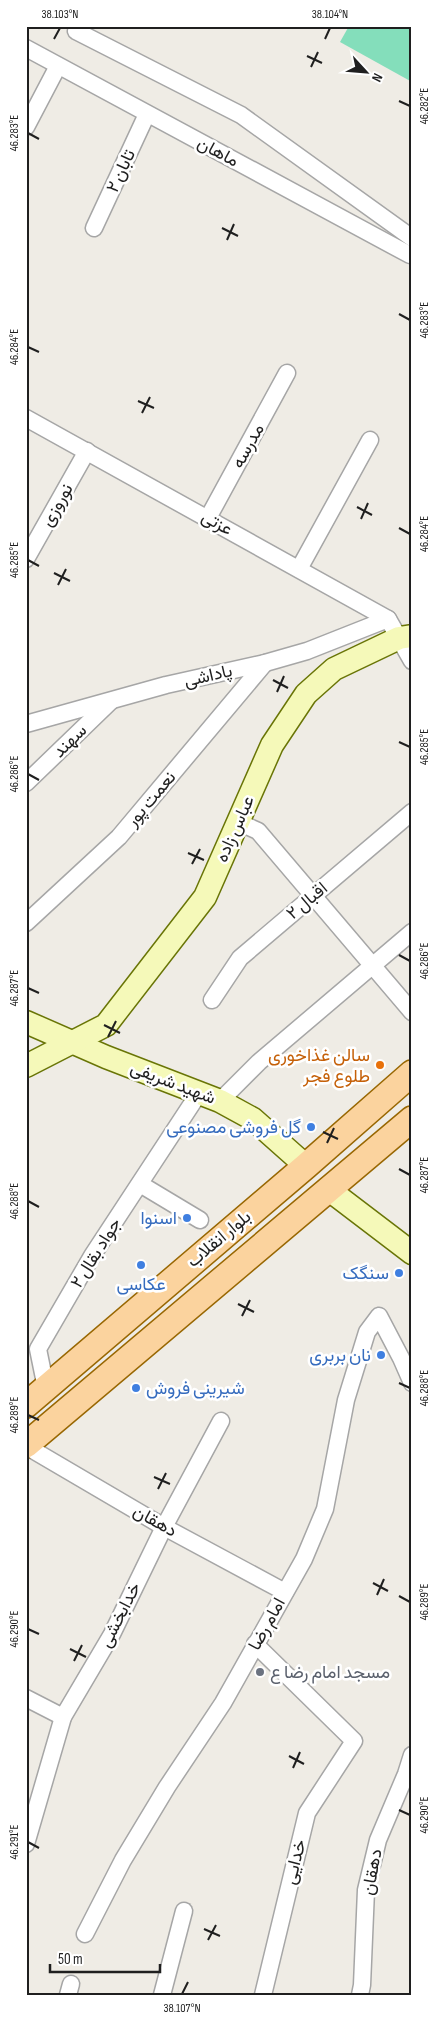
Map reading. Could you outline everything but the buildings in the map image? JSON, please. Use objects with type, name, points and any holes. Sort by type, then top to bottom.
[{"type":"main road","name":"بلوار انقلاب","points":[[26,1405],[412,1073]]},
{"type":"main road","name":"بلوار انقلاب","points":[[26,1446],[412,1119]]},
{"type":"main road","points":[[306,1166],[328,1189]]},
{"type":"street","points":[[78,26],[76,31],[241,115],[412,238]]},
{"type":"street","name":"ماهان","points":[[26,48],[410,255]]},
{"type":"street","points":[[26,127],[58,66]]},
{"type":"street","name":"تابان ۲","points":[[94,228],[147,114]]},
{"type":"street","name":"مدرسه","points":[[208,518],[287,373]]},
{"type":"street","name":"عزتی","points":[[26,418],[388,619]]},
{"type":"street","points":[[299,569],[370,440]]},
{"type":"street","name":"نوروزی","points":[[26,559],[88,451]]},
{"type":"street","points":[[388,619],[405,637],[412,661]]},
{"type":"street","name":"پاداشی","points":[[26,724],[166,685],[265,663],[307,651],[388,619]]},
{"type":"street","name":"عباس زاده","points":[[26,1066],[106,1024],[205,897],[272,745],[306,694],[334,669],[405,637]]},
{"type":"street","name":"نعمت پور","points":[[26,923],[119,837],[265,663]]},
{"type":"street","name":"سهند","points":[[26,783],[113,700]]},
{"type":"street","name":"اقبال ۲","points":[[212,1000],[240,958],[412,812]]},
{"type":"street","points":[[238,822],[258,831],[412,1012]]},
{"type":"street","name":"جواد بقال ۲","points":[[46,1388],[38,1349],[92,1256],[140,1184],[210,1097],[260,1062],[412,932]]},
{"type":"street","name":"شهید شریفى","points":[[26,1022],[71,1043],[210,1097],[253,1118],[306,1166]]},
{"type":"street","points":[[140,1184],[200,1220]]},
{"type":"street","points":[[328,1189],[412,1253]]},
{"type":"street","name":"امام رضا","points":[[85,1934],[128,1852],[167,1788],[223,1703],[304,1559],[325,1509],[346,1400],[367,1332],[379,1316],[412,1383]]},
{"type":"street","name":"خدابخشی","points":[[26,1844],[62,1717],[112,1634],[164,1527],[221,1421]]},
{"type":"street","name":"دهقان","points":[[26,1446],[164,1527],[285,1592]]},
{"type":"street","name":"خدایی","points":[[255,1644],[354,1741],[307,1814],[262,1995]]},
{"type":"street","points":[[26,1698],[62,1717]]},
{"type":"street","name":"دهقان","points":[[360,1995],[366,1890],[378,1840],[412,1755]]},
{"type":"street","points":[[162,1995],[184,1912]]},
{"type":"green space","points":[[349,26],[412,26],[412,82],[340,42]]},
{"type":"place","name":"سالن غذاخوری طلوع فجر","points":[[380,1065]]},
{"type":"place","name":"گل فروشی مصنوعی","points":[[311,1127]]},
{"type":"place","name":"اسنوا","points":[[187,1218]]},
{"type":"place","name":"عکاسی","points":[[141,1265]]},
{"type":"place","name":"سنگک","points":[[399,1273]]},
{"type":"place","name":"نان بربری","points":[[381,1355]]},
{"type":"place","name":"شیرینی فروش","points":[[136,1388]]},
{"type":"place","name":"مسجد امام رضا ع","points":[[260,1672]]}]
